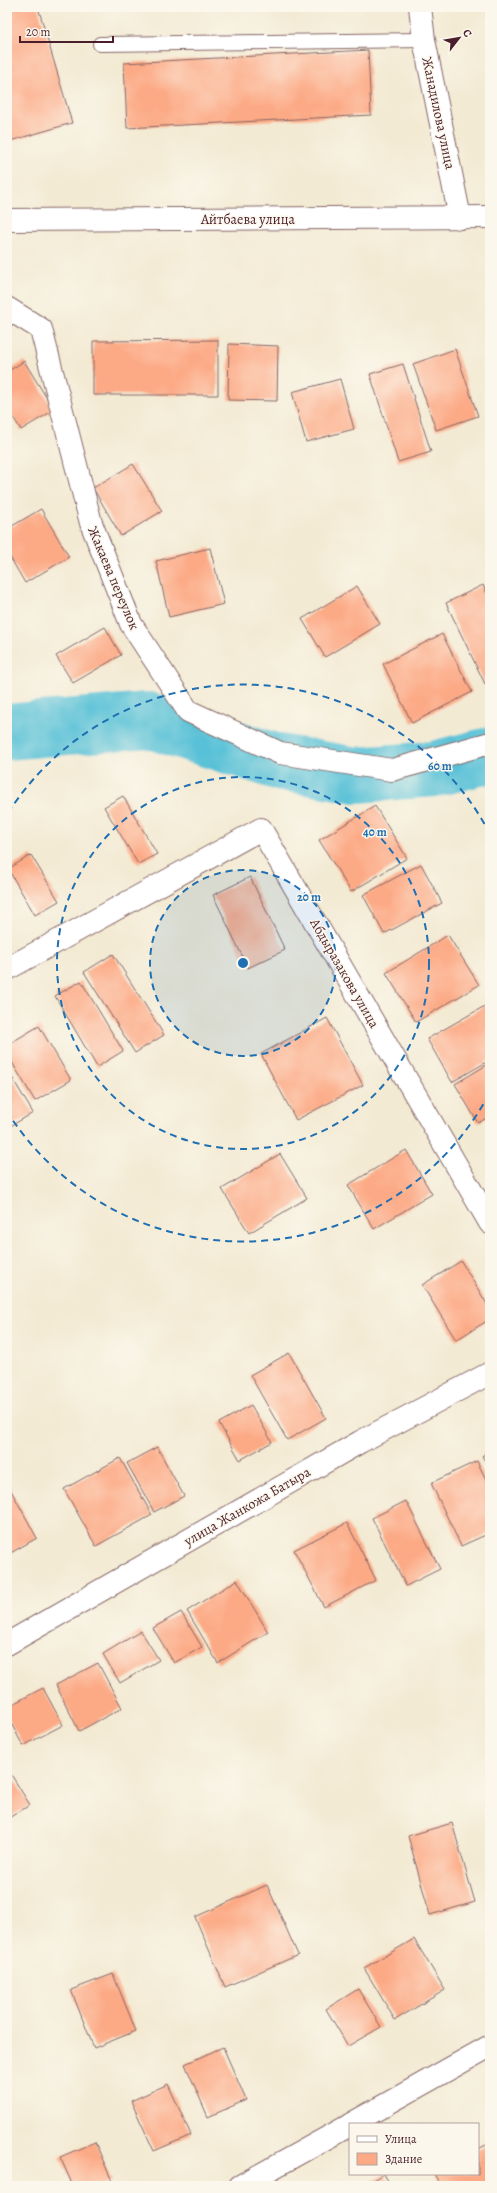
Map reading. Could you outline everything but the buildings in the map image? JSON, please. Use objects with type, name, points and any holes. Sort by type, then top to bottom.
[{"type":"street","name":"Жанадилова улица","points":[[420,7],[424,40],[460,218]]},
{"type":"street","name":"Айтбаева улица","points":[[7,220],[490,217]]},
{"type":"street","name":"Жакаева переулок","points":[[7,308],[41,329],[91,523],[131,624],[188,711],[280,753],[392,770],[490,743]]},
{"type":"street","name":"Абдыразакова улица","points":[[7,969],[261,829],[490,1223]]},
{"type":"street","name":"улица Жанкожа Батыра","points":[[7,1644],[360,1442],[490,1373]]},
{"type":"street","points":[[353,2123],[490,2046]]},
{"type":"street","points":[[240,2186],[349,2125]]},
{"type":"lane","points":[[100,44],[424,40]]},
{"type":"waterway","points":[[7,732],[148,720],[278,762],[357,775],[434,769],[490,755]]}]
